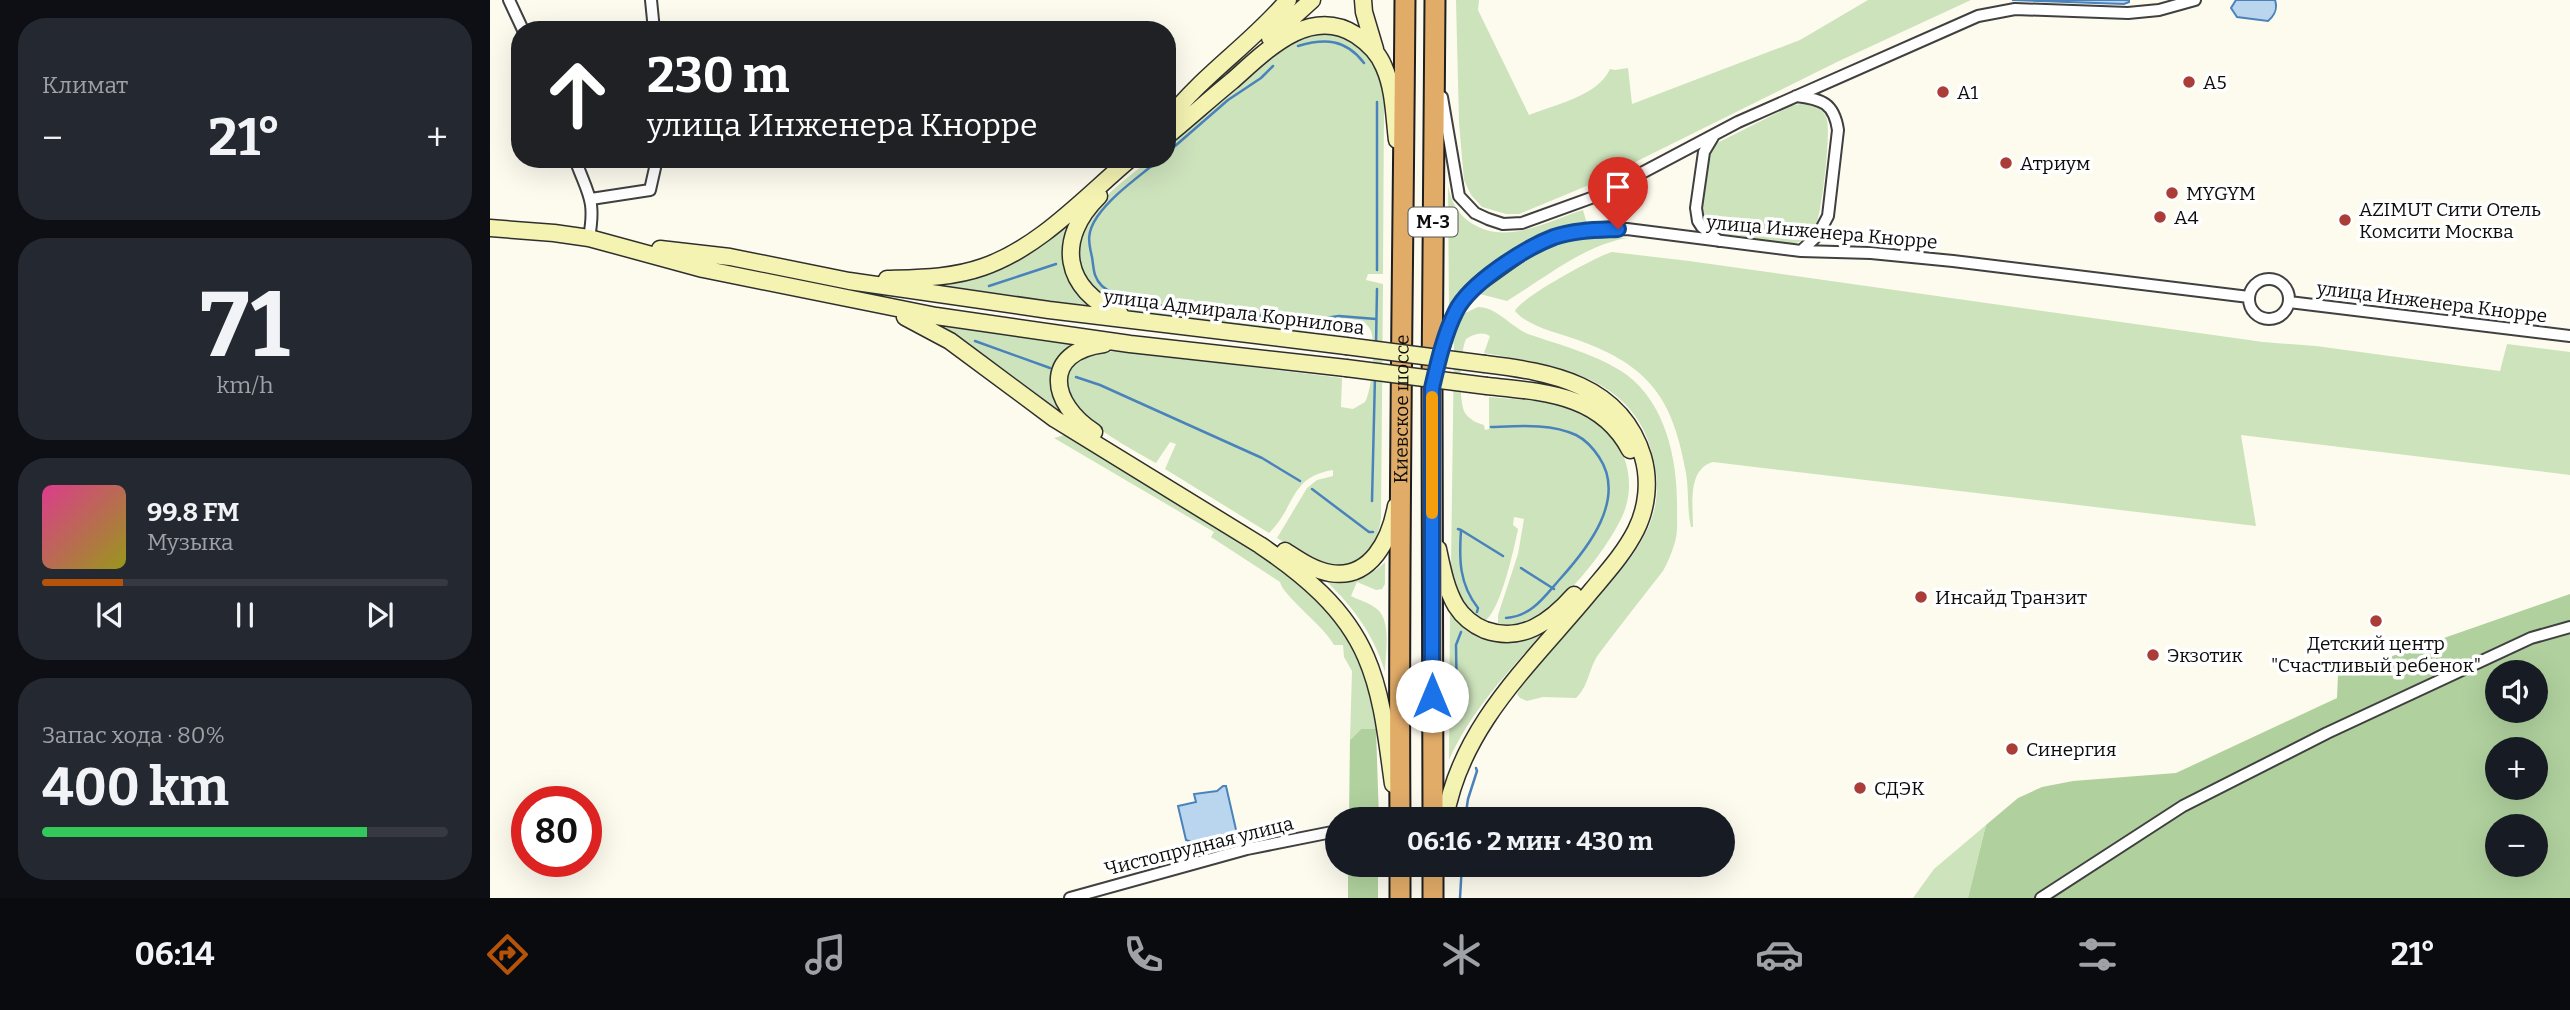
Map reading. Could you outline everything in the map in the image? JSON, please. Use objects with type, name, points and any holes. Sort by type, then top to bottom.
[{"type":"highway","name":"Киевское шоссе","points":[[1399,807],[1399,479],[1405,0]]},
{"type":"highway","name":"Киевское шоссе","points":[[1433,807],[1435,0]]},
{"type":"highway","points":[[1400,877],[1400,898]]},
{"type":"highway","points":[[1433,877],[1434,898]]},
{"type":"main road","points":[[1176,111],[1201,83],[1255,35],[1288,0]]},
{"type":"main road","points":[[1176,119],[1312,0]]},
{"type":"main road","points":[[1363,0],[1377,55]]},
{"type":"main road","points":[[1176,128],[1276,43],[1303,29],[1321,26],[1345,29],[1364,40],[1384,67],[1390,88],[1404,184]]},
{"type":"main road","points":[[849,281],[949,275],[982,268],[999,261],[1043,233],[1119,168]]},
{"type":"main road","points":[[1130,168],[1087,209],[1076,229],[1072,252],[1076,276],[1087,294],[1103,306],[1139,321]]},
{"type":"main road","name":"улица Адмирала Корнилова","points":[[490,228],[589,239],[704,269],[936,316],[1130,344],[1487,386],[1574,401],[1610,421],[1626,443],[1635,467],[1636,496],[1631,517],[1612,550],[1564,607],[1541,626],[1513,634],[1479,628],[1456,606],[1442,571],[1432,523]]},
{"type":"main road","name":"улица Адмирала Корнилова","points":[[612,244],[730,257],[849,281],[1139,321],[1485,364],[1558,377],[1591,391],[1612,405],[1631,429],[1642,455],[1646,497],[1641,520],[1626,547],[1514,681],[1476,733],[1457,769],[1448,807]]},
{"type":"main road","points":[[873,305],[939,333],[1055,419],[1260,545],[1320,591],[1356,636],[1370,666],[1381,712],[1397,807]]},
{"type":"main road","points":[[1130,344],[1096,345],[1078,352],[1066,362],[1060,373],[1059,386],[1062,400],[1070,413],[1087,428],[1308,565],[1338,574],[1358,570],[1369,563],[1381,550],[1388,533],[1395,510],[1399,479]]},
{"type":"main road","points":[[1434,898],[1437,877]]},
{"type":"street","points":[[509,0],[519,21]]},
{"type":"street","points":[[651,0],[653,21]]},
{"type":"street","points":[[1435,57],[1459,196],[1475,213],[1503,224],[1522,223],[1601,194],[1796,96],[1978,16],[2015,9],[2128,13],[2159,10],[2195,0]]},
{"type":"street","points":[[1796,96],[1810,97],[1826,103],[1836,118],[1838,130],[1828,216],[1818,235],[1801,251]]},
{"type":"street","points":[[1714,135],[1704,152],[1696,208],[1702,227],[1721,243]]},
{"type":"street","points":[[579,168],[594,213],[589,239]]},
{"type":"street","points":[[591,199],[650,190],[655,168]]},
{"type":"street","name":"улица Инженера Кнорре","points":[[1432,388],[1444,340],[1456,311],[1465,299],[1496,272],[1545,241],[1584,231],[1627,229],[1801,251],[1871,253],[1953,261],[2249,297]]},
{"type":"street","name":"улица Инженера Кнорре","points":[[2267,279],[2286,288],[2289,302],[2280,316],[2268,319],[2256,314],[2249,297],[2255,285],[2267,279]]},
{"type":"street","name":"улица Инженера Кнорре","points":[[2289,302],[2570,336]]},
{"type":"street","points":[[2041,898],[2195,800],[2327,733],[2531,638],[2570,627]]},
{"type":"street","name":"Чистопрудная улица","points":[[1070,898],[1247,849],[1325,833]]},
{"type":"green space","points":[[1456,0],[1479,0],[1478,10],[1529,115],[1586,93],[1604,78],[1610,69],[1628,68],[1632,104],[1800,40],[1868,0],[1971,0],[1837,62],[1589,185],[1519,214],[1506,214],[1482,207],[1471,195],[1464,180],[1459,123]]},
{"type":"green space","points":[[1316,33],[1330,33],[1349,38],[1359,45],[1373,62],[1381,83],[1384,105],[1383,274],[1368,274],[1366,280],[1383,284],[1381,517],[1376,538],[1365,555],[1349,565],[1339,566],[1314,560],[1277,538],[1307,488],[1317,480],[1333,476],[1333,470],[1308,479],[1269,533],[1165,469],[1176,444],[1170,442],[1156,463],[1112,437],[1081,413],[1071,400],[1066,385],[1069,371],[1078,360],[1090,355],[1117,351],[1342,378],[1341,407],[1353,409],[1365,402],[1372,377],[1373,344],[1370,329],[1362,321],[1350,319],[1347,336],[1156,317],[1131,311],[1106,300],[1092,290],[1080,269],[1083,233],[1094,211],[1106,196],[1139,168],[1176,168],[1176,136],[1237,81],[1276,52]]},
{"type":"green space","points":[[1805,103],[1820,109],[1828,124],[1822,198],[1812,231],[1803,240],[1786,244],[1723,237],[1708,228],[1702,220],[1700,207],[1705,167],[1712,149],[1719,142],[1791,106]]},
{"type":"green space","points":[[1448,186],[1459,212],[1471,223],[1485,229],[1513,232],[1583,210],[1587,224],[1547,234],[1509,254],[1476,280],[1449,311]]},
{"type":"green space","points":[[1074,217],[1069,267],[1075,285],[1093,308],[933,286],[993,271],[1025,254]]},
{"type":"green space","points":[[1594,237],[1628,238],[1596,247],[1507,301],[1480,294],[1495,280],[1536,254],[1558,244]]},
{"type":"green space","points":[[1612,252],[2263,342],[2316,346],[2500,371],[2507,344],[2570,352],[2570,475],[2241,435],[2256,526],[1713,462],[1699,472],[1695,480],[1691,527],[1681,447],[1665,405],[1654,388],[1623,361],[1603,350],[1536,325],[1515,311],[1544,288]]},
{"type":"green space","points":[[1478,307],[1491,310],[1528,334],[1592,356],[1627,375],[1641,387],[1652,402],[1661,419],[1672,455],[1677,492],[1677,526],[1671,553],[1663,571],[1598,655],[1584,688],[1576,698],[1543,697],[1527,701],[1517,694],[1524,682],[1621,570],[1641,542],[1653,516],[1656,496],[1657,477],[1653,457],[1643,429],[1629,408],[1610,391],[1563,370],[1484,353],[1490,336],[1487,334],[1466,339],[1462,354],[1461,387],[1463,407],[1469,418],[1484,425],[1485,430],[1489,429],[1489,397],[1539,402],[1576,410],[1597,421],[1615,441],[1625,459],[1629,483],[1628,498],[1620,521],[1592,564],[1554,605],[1533,619],[1514,627],[1498,624],[1498,615],[1518,554],[1524,519],[1514,517],[1513,525],[1518,529],[1497,604],[1486,620],[1475,616],[1463,602],[1451,568],[1452,342],[1461,315]]},
{"type":"green space","points":[[944,326],[1073,344],[1053,380],[1053,388],[1062,412]]},
{"type":"green space","points":[[1064,435],[1257,551],[1304,587],[1338,625],[1351,647],[1362,671],[1376,729],[1361,729],[1350,740],[1352,671],[1344,657],[1343,645],[1334,645],[1288,595],[1280,582],[1211,537],[1214,532],[1054,438]]},
{"type":"green space","points":[[1385,562],[1385,584],[1382,589],[1376,590],[1357,582],[1351,596],[1371,605],[1382,614],[1386,630],[1385,672],[1374,644],[1359,619],[1320,575],[1355,578],[1378,569]]},
{"type":"green space","points":[[2570,594],[2570,898],[1968,898],[1986,825],[2018,798],[2042,787],[2073,781],[2176,773],[2337,698],[2338,675]]},
{"type":"green space","points":[[1450,610],[1469,629],[1492,639],[1517,641],[1543,633],[1479,709],[1449,760]]},
{"type":"green space","points":[[1361,729],[1376,729],[1379,807],[1349,807],[1350,740]]},
{"type":"green space","points":[[1986,825],[1968,898],[1913,898],[1934,869]]},
{"type":"green space","points":[[1348,877],[1378,877],[1378,898],[1348,898]]},
{"type":"water","points":[[2012,0],[2129,0],[2129,2],[2124,4]]},
{"type":"water","points":[[2236,0],[2275,0],[2276,9],[2268,21],[2237,17],[2231,8]]},
{"type":"water","points":[[1226,786],[1237,834],[1234,842],[1199,845],[1186,840],[1178,806],[1196,802],[1194,794],[1217,791]]},
{"type":"waterway","points":[[1298,46],[1334,42],[1350,49],[1364,63]]},
{"type":"waterway","points":[[1176,145],[1228,100],[1261,78],[1273,66]]},
{"type":"waterway","points":[[1377,102],[1377,270]]},
{"type":"waterway","points":[[1149,168],[1111,201],[1091,227],[1089,241],[1094,269],[1102,286],[1118,295],[1142,302],[1205,312],[1318,319],[1339,316],[1376,319]]},
{"type":"waterway","points":[[989,286],[1056,264]]},
{"type":"waterway","points":[[1376,345],[1377,289]]},
{"type":"waterway","points":[[975,341],[1050,368]]},
{"type":"waterway","points":[[1372,501],[1375,376]]},
{"type":"waterway","points":[[1076,377],[1100,385],[1262,458],[1300,481]]},
{"type":"waterway","points":[[1491,427],[1545,427],[1576,435],[1589,444],[1599,457],[1607,473],[1609,489],[1600,522],[1571,567],[1537,605],[1523,614],[1506,618]]},
{"type":"waterway","points":[[1312,489],[1369,532],[1373,532]]},
{"type":"waterway","points":[[1458,529],[1461,530],[1460,561],[1464,580],[1478,608],[1477,612]]},
{"type":"waterway","points":[[1461,530],[1503,556]]},
{"type":"waterway","points":[[1521,568],[1554,589]]},
{"type":"waterway","points":[[1457,710],[1456,645],[1461,632]]},
{"type":"waterway","points":[[1467,807],[1476,768]]},
{"type":"waterway","points":[[1460,898],[1461,877]]},
{"type":"slow traffic","points":[[1432,397],[1432,513]]},
{"type":"place","name":"А5","points":[[2189,82]]},
{"type":"place","name":"А1","points":[[1943,92]]},
{"type":"place","name":"Атриум","points":[[2006,163]]},
{"type":"place","name":"MYGYM","points":[[2172,193]]},
{"type":"place","name":"А4","points":[[2160,217]]},
{"type":"place","name":"AZIMUT Сити Отель Комсити Москва","points":[[2345,220]]},
{"type":"place","name":"Инсайд Транзит","points":[[1921,597]]},
{"type":"place","name":"Детский центр \"Счастливый ребенок\"","points":[[2376,621]]},
{"type":"place","name":"Экзотик","points":[[2153,655]]},
{"type":"place","name":"Синергия","points":[[2012,749]]},
{"type":"place","name":"СДЭК","points":[[1860,788]]},
{"type":"route","points":[[1432,696],[1432,388],[1444,340],[1456,311],[1474,289],[1520,256],[1545,241],[1564,234],[1618,229]]}]
